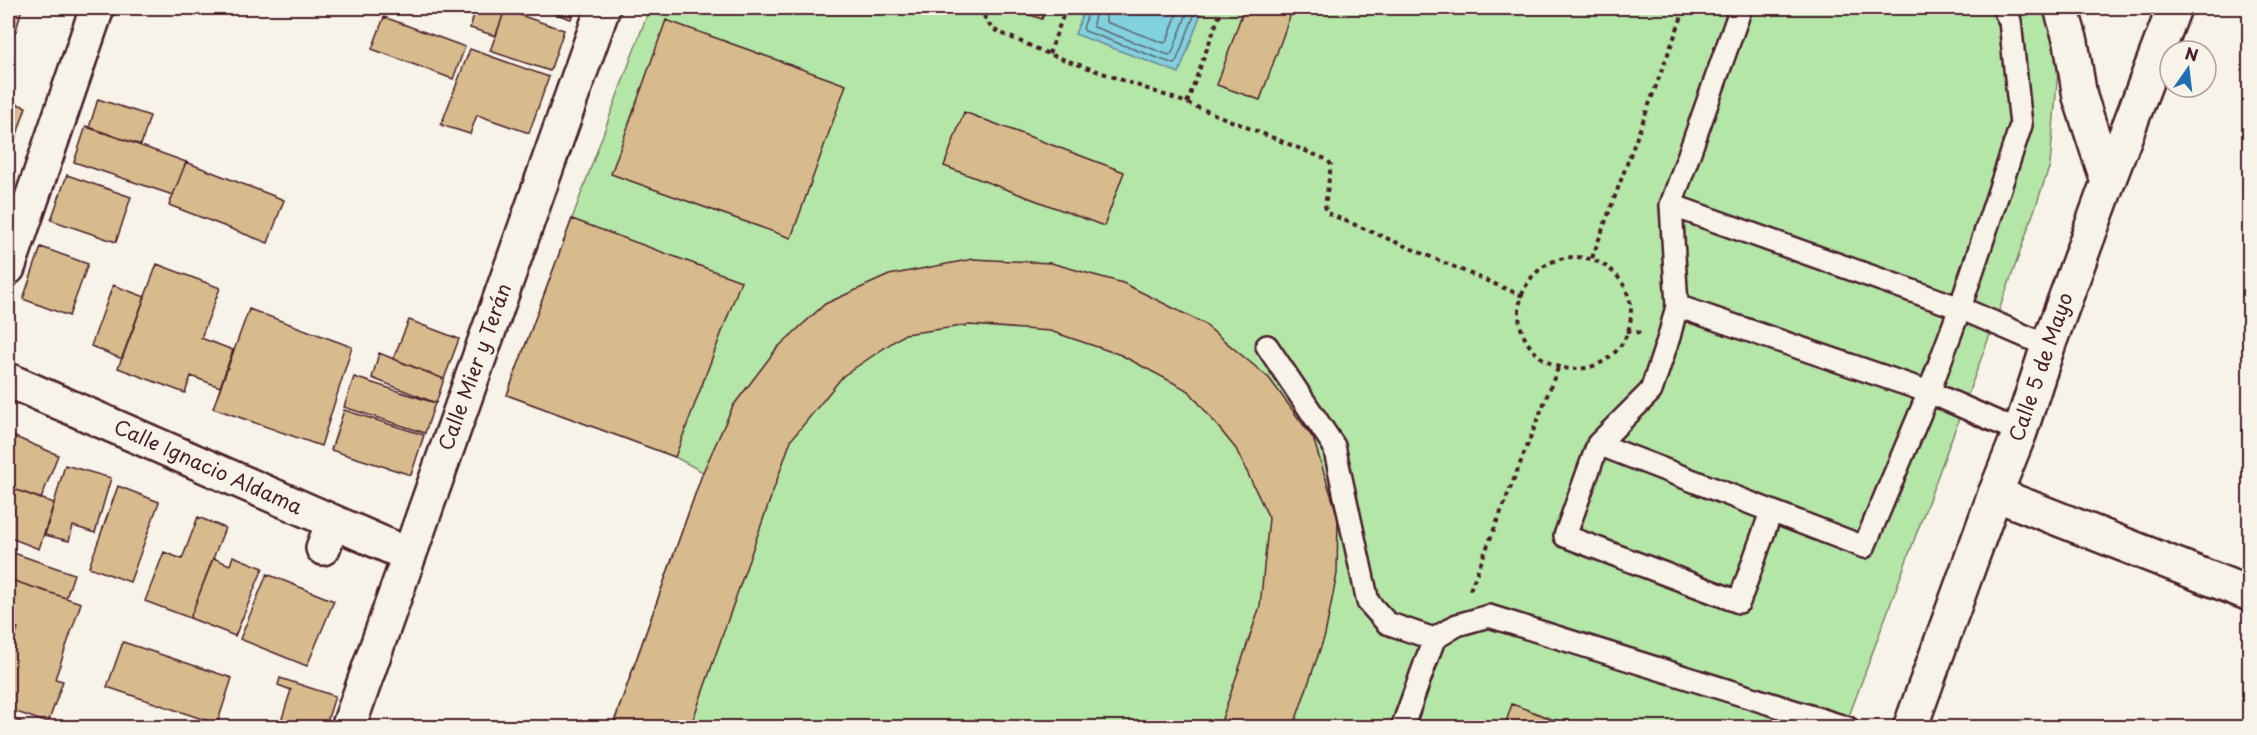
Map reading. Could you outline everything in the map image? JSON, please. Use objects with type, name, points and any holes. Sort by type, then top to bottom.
[{"type":"main road","points":[[8,268],[98,8]]},
{"type":"main road","name":"Calle Mier y Terán","points":[[348,728],[603,8]]},
{"type":"main road","points":[[2061,8],[2071,42],[2080,97],[2108,182]]},
{"type":"main road","name":"Calle 5 de Mayo","points":[[1910,728],[1995,494],[2020,432],[2048,346],[2108,182],[2174,8]]},
{"type":"main road","name":"Calle Ignacio Aldama","points":[[8,380],[328,535],[409,555]]},
{"type":"main road","points":[[1995,494],[2250,594]]},
{"type":"lane","points":[[1741,8],[1671,205],[1677,306],[1651,391],[1598,444],[1565,536],[1739,602],[1771,512]]},
{"type":"lane","points":[[1598,444],[1864,547],[1929,392],[1960,308],[2021,125],[2010,21],[2003,8]]},
{"type":"lane","points":[[1671,205],[1960,308],[2048,346]]},
{"type":"lane","points":[[1677,306],[1929,392],[2020,432]]},
{"type":"lane","points":[[1267,346],[1334,446],[1368,602],[1387,623],[1434,639]]},
{"type":"lane","points":[[1402,728],[1434,639],[1457,625],[1489,616],[1848,728]]},
{"type":"path","points":[[979,8],[992,29],[1049,54],[1187,103],[1328,160],[1331,165],[1325,206],[1327,213],[1523,296]]},
{"type":"path","points":[[1049,54],[1065,8]]},
{"type":"path","points":[[1187,103],[1222,8]]},
{"type":"path","points":[[1592,258],[1685,8]]},
{"type":"path","points":[[1592,258],[1621,278],[1633,312],[1622,346],[1594,367],[1558,368],[1529,347],[1517,314],[1528,280],[1556,259],[1592,258]]},
{"type":"path","points":[[1457,625],[1558,368]]},
{"type":"green space","points":[[644,8],[2044,8],[2058,70],[2050,165],[2012,275],[1845,727],[612,727],[703,472],[675,457],[507,395],[647,15]]},
{"type":"water","points":[[1085,8],[1203,8],[1179,73],[1075,34]]},
{"type":"building","points":[[8,8],[22,8],[16,31],[8,29]]},
{"type":"building","points":[[444,8],[469,8],[465,16]]},
{"type":"building","points":[[476,8],[503,15],[496,36],[470,28]]},
{"type":"building","points":[[539,8],[575,8],[571,19]]},
{"type":"building","points":[[1010,8],[1046,8],[1042,19]]},
{"type":"building","points":[[1244,8],[1293,8],[1260,100],[1217,85]]},
{"type":"building","points":[[505,10],[564,30],[550,71],[490,51]]},
{"type":"building","points":[[384,17],[465,47],[453,79],[372,49]]},
{"type":"building","points":[[666,20],[846,85],[791,238],[611,174]]},
{"type":"building","points":[[470,49],[549,77],[529,133],[477,115],[470,134],[441,125]]},
{"type":"building","points":[[98,99],[150,116],[141,145],[89,128]]},
{"type":"building","points":[[8,101],[26,107],[8,162]]},
{"type":"building","points":[[964,112],[1124,172],[1104,226],[944,166]]},
{"type":"building","points":[[86,126],[186,162],[173,195],[74,162]]},
{"type":"building","points":[[186,162],[284,200],[268,243],[169,205]]},
{"type":"building","points":[[67,175],[131,197],[116,242],[51,220]]},
{"type":"building","points":[[572,219],[741,281],[675,457],[507,395]]},
{"type":"building","points":[[41,247],[88,264],[69,316],[23,299]]},
{"type":"building","points":[[973,259],[1051,263],[1123,283],[1203,323],[1269,378],[1313,438],[1338,517],[1337,574],[1325,635],[1293,728],[1219,728],[1260,606],[1269,518],[1236,449],[1189,391],[1121,355],[1050,331],[970,325],[905,334],[843,376],[791,440],[690,728],[612,728],[703,472],[733,406],[777,348],[825,304],[889,275]]},
{"type":"building","points":[[157,264],[220,288],[201,338],[233,350],[220,387],[191,376],[185,393],[118,368]]},
{"type":"building","points":[[113,285],[145,297],[122,359],[91,346]]},
{"type":"building","points":[[249,309],[352,347],[321,446],[213,408]]},
{"type":"building","points":[[409,320],[459,339],[444,379],[393,359]]},
{"type":"building","points":[[379,353],[444,379],[436,403],[372,378]]},
{"type":"building","points":[[354,377],[435,403],[425,433],[344,407]]},
{"type":"building","points":[[344,410],[424,435],[411,475],[331,450]]},
{"type":"building","points":[[8,434],[58,455],[41,499],[8,487]]},
{"type":"building","points":[[65,465],[111,478],[95,533],[73,526],[69,541],[45,535]]},
{"type":"building","points":[[118,486],[159,502],[130,582],[89,567]]},
{"type":"building","points":[[8,487],[54,503],[39,549],[8,537]]},
{"type":"building","points":[[198,517],[225,528],[190,618],[145,601],[164,552],[182,559]]},
{"type":"building","points":[[8,551],[74,574],[66,598],[8,579]]},
{"type":"building","points":[[233,556],[263,568],[235,636],[190,618],[213,558],[230,565]]},
{"type":"building","points":[[267,574],[334,601],[307,666],[240,639]]},
{"type":"building","points":[[8,579],[81,603],[55,679],[63,681],[48,723],[8,709],[8,658],[18,628],[8,625]]},
{"type":"building","points":[[123,642],[232,678],[217,724],[107,687]]},
{"type":"building","points":[[280,678],[335,696],[325,728],[279,728],[291,690],[278,685]]},
{"type":"building","points":[[1512,704],[1575,728],[1504,728]]},
{"type":"building","points":[[8,717],[36,728],[8,728]]}]
